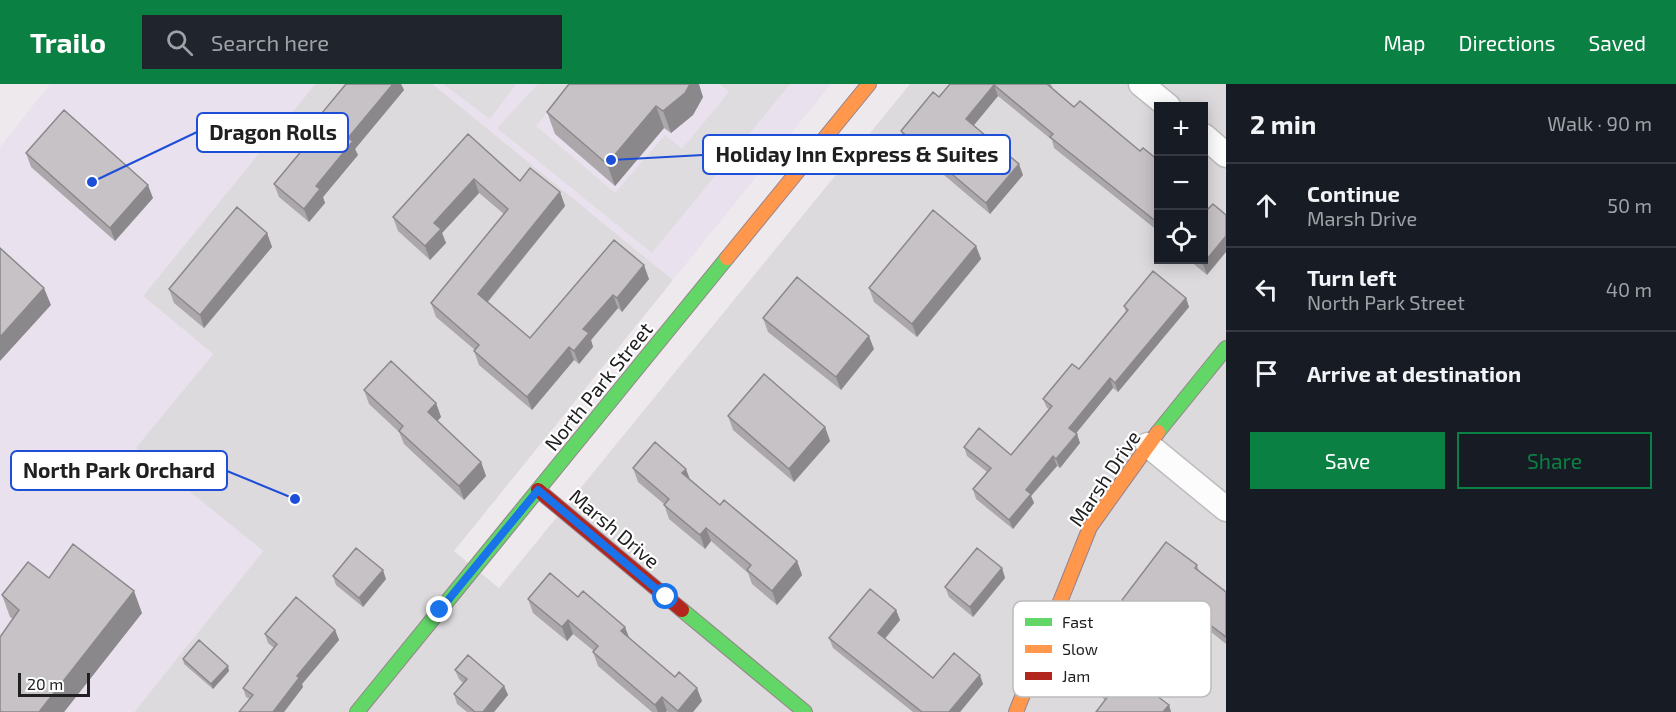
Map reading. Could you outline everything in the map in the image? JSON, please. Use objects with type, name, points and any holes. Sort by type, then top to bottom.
[{"type":"street","name":"North Park Street","points":[[357,712],[869,84]]},
{"type":"street","points":[[1141,84],[1163,102]]},
{"type":"street","points":[[1208,140],[1226,155]]},
{"type":"street","name":"Marsh Drive","points":[[1060,601],[1090,527],[1148,445],[1226,348]]},
{"type":"street","points":[[1148,445],[1226,509]]},
{"type":"street","name":"Marsh Drive","points":[[538,490],[805,712]]},
{"type":"street","name":"Marsh Drive","points":[[1016,712],[1022,697]]},
{"type":"shaded area","points":[[50,84],[315,84],[143,296],[213,354],[136,448],[263,551],[134,712],[0,712],[0,147]]},
{"type":"shaded area","points":[[315,84],[433,84],[673,280],[454,551],[499,588],[910,84],[1226,84],[1226,712],[134,712],[263,551],[135,448],[213,354],[143,296]]},
{"type":"shaded area","points":[[433,84],[831,84],[673,280]]},
{"type":"shaded area","points":[[443,84],[516,84],[490,119]]},
{"type":"shaded area","points":[[538,84],[570,84],[536,126],[615,193],[665,135],[682,149],[729,92],[720,84],[790,84],[652,253],[497,128]]},
{"type":"building","points":[[346,84],[393,84],[348,138],[353,141],[316,186],[320,189],[304,209],[274,184],[324,124],[317,119]]},
{"type":"building","points":[[569,84],[690,84],[685,93],[663,111],[656,106],[607,164],[547,112]]},
{"type":"building","points":[[950,84],[1047,84],[1074,107],[1080,101],[1140,151],[1143,148],[1154,157],[1154,220],[1050,137],[1053,134],[994,85],[966,119],[1019,164],[986,203],[901,131],[933,92],[939,97]]},
{"type":"building","points":[[64,110],[148,185],[110,228],[26,153]]},
{"type":"building","points":[[468,134],[520,181],[530,168],[560,192],[478,294],[530,338],[614,240],[644,265],[617,298],[613,295],[583,329],[589,333],[574,351],[569,347],[527,397],[474,351],[479,345],[431,303],[508,209],[474,179],[434,223],[441,229],[425,246],[393,217]]},
{"type":"building","points":[[1213,204],[1226,215],[1226,236],[1208,258],[1208,210]]},
{"type":"building","points":[[237,207],[267,233],[200,315],[169,289]]},
{"type":"building","points":[[933,210],[976,246],[912,324],[869,288]]},
{"type":"building","points":[[0,248],[44,288],[0,337]]},
{"type":"building","points":[[1153,271],[1186,298],[1115,383],[1110,378],[1069,428],[1077,434],[1056,459],[1053,456],[1026,490],[1031,494],[1009,520],[973,489],[991,468],[964,447],[979,428],[1011,455],[1052,406],[1043,399],[1072,364],[1079,369],[1128,310],[1124,306]]},
{"type":"building","points":[[797,277],[869,336],[836,377],[763,318]]},
{"type":"building","points":[[391,361],[436,403],[428,412],[481,462],[459,486],[399,431],[403,426],[364,390]]},
{"type":"building","points":[[764,374],[825,427],[789,469],[728,416]]},
{"type":"building","points":[[655,442],[686,469],[682,473],[720,505],[724,500],[797,561],[772,591],[747,570],[751,565],[706,528],[700,535],[664,505],[669,499],[633,468]]},
{"type":"building","points":[[1166,542],[1197,565],[1195,568],[1226,592],[1226,637],[1211,626],[1211,601],[1122,600]]},
{"type":"building","points":[[73,544],[134,591],[39,712],[2,712],[0,711],[0,637],[19,610],[2,595],[28,562],[49,578]]},
{"type":"building","points":[[356,548],[383,570],[359,598],[333,576]]},
{"type":"building","points":[[977,548],[1002,568],[970,607],[945,587]]},
{"type":"building","points":[[550,573],[578,597],[583,591],[625,627],[621,631],[675,677],[679,672],[697,688],[678,711],[662,697],[655,705],[593,652],[598,646],[568,620],[562,627],[528,599]]},
{"type":"building","points":[[870,589],[896,610],[878,633],[933,678],[954,653],[980,675],[949,712],[922,712],[829,638]]},
{"type":"building","points":[[296,597],[335,630],[297,676],[299,678],[273,712],[239,712],[253,695],[243,688],[277,644],[265,634]]},
{"type":"building","points":[[199,640],[228,666],[211,684],[183,659]]},
{"type":"building","points":[[468,655],[504,686],[483,712],[475,712],[454,694],[467,679],[455,670]]},
{"type":"building","points":[[1107,697],[1158,697],[1169,705],[1163,712],[1096,712]]},
{"type":"traffic: fast","points":[[357,712],[727,258]]},
{"type":"traffic: fast","points":[[1158,432],[1226,348]]},
{"type":"traffic: fast","points":[[682,610],[805,712]]},
{"type":"traffic: slow","points":[[727,258],[869,84]]},
{"type":"traffic: slow","points":[[1060,601],[1090,527],[1158,432]]},
{"type":"traffic: slow","points":[[1016,712],[1022,697]]},
{"type":"traffic: jam","points":[[538,490],[682,610]]},
{"type":"place","name":"Holiday Inn Express & Suites","points":[[611,160]]},
{"type":"place","name":"Dragon Rolls","points":[[92,182]]},
{"type":"place","name":"North Park Orchard","points":[[295,499]]},
{"type":"route","points":[[440,610],[538,490],[666,597]]}]
